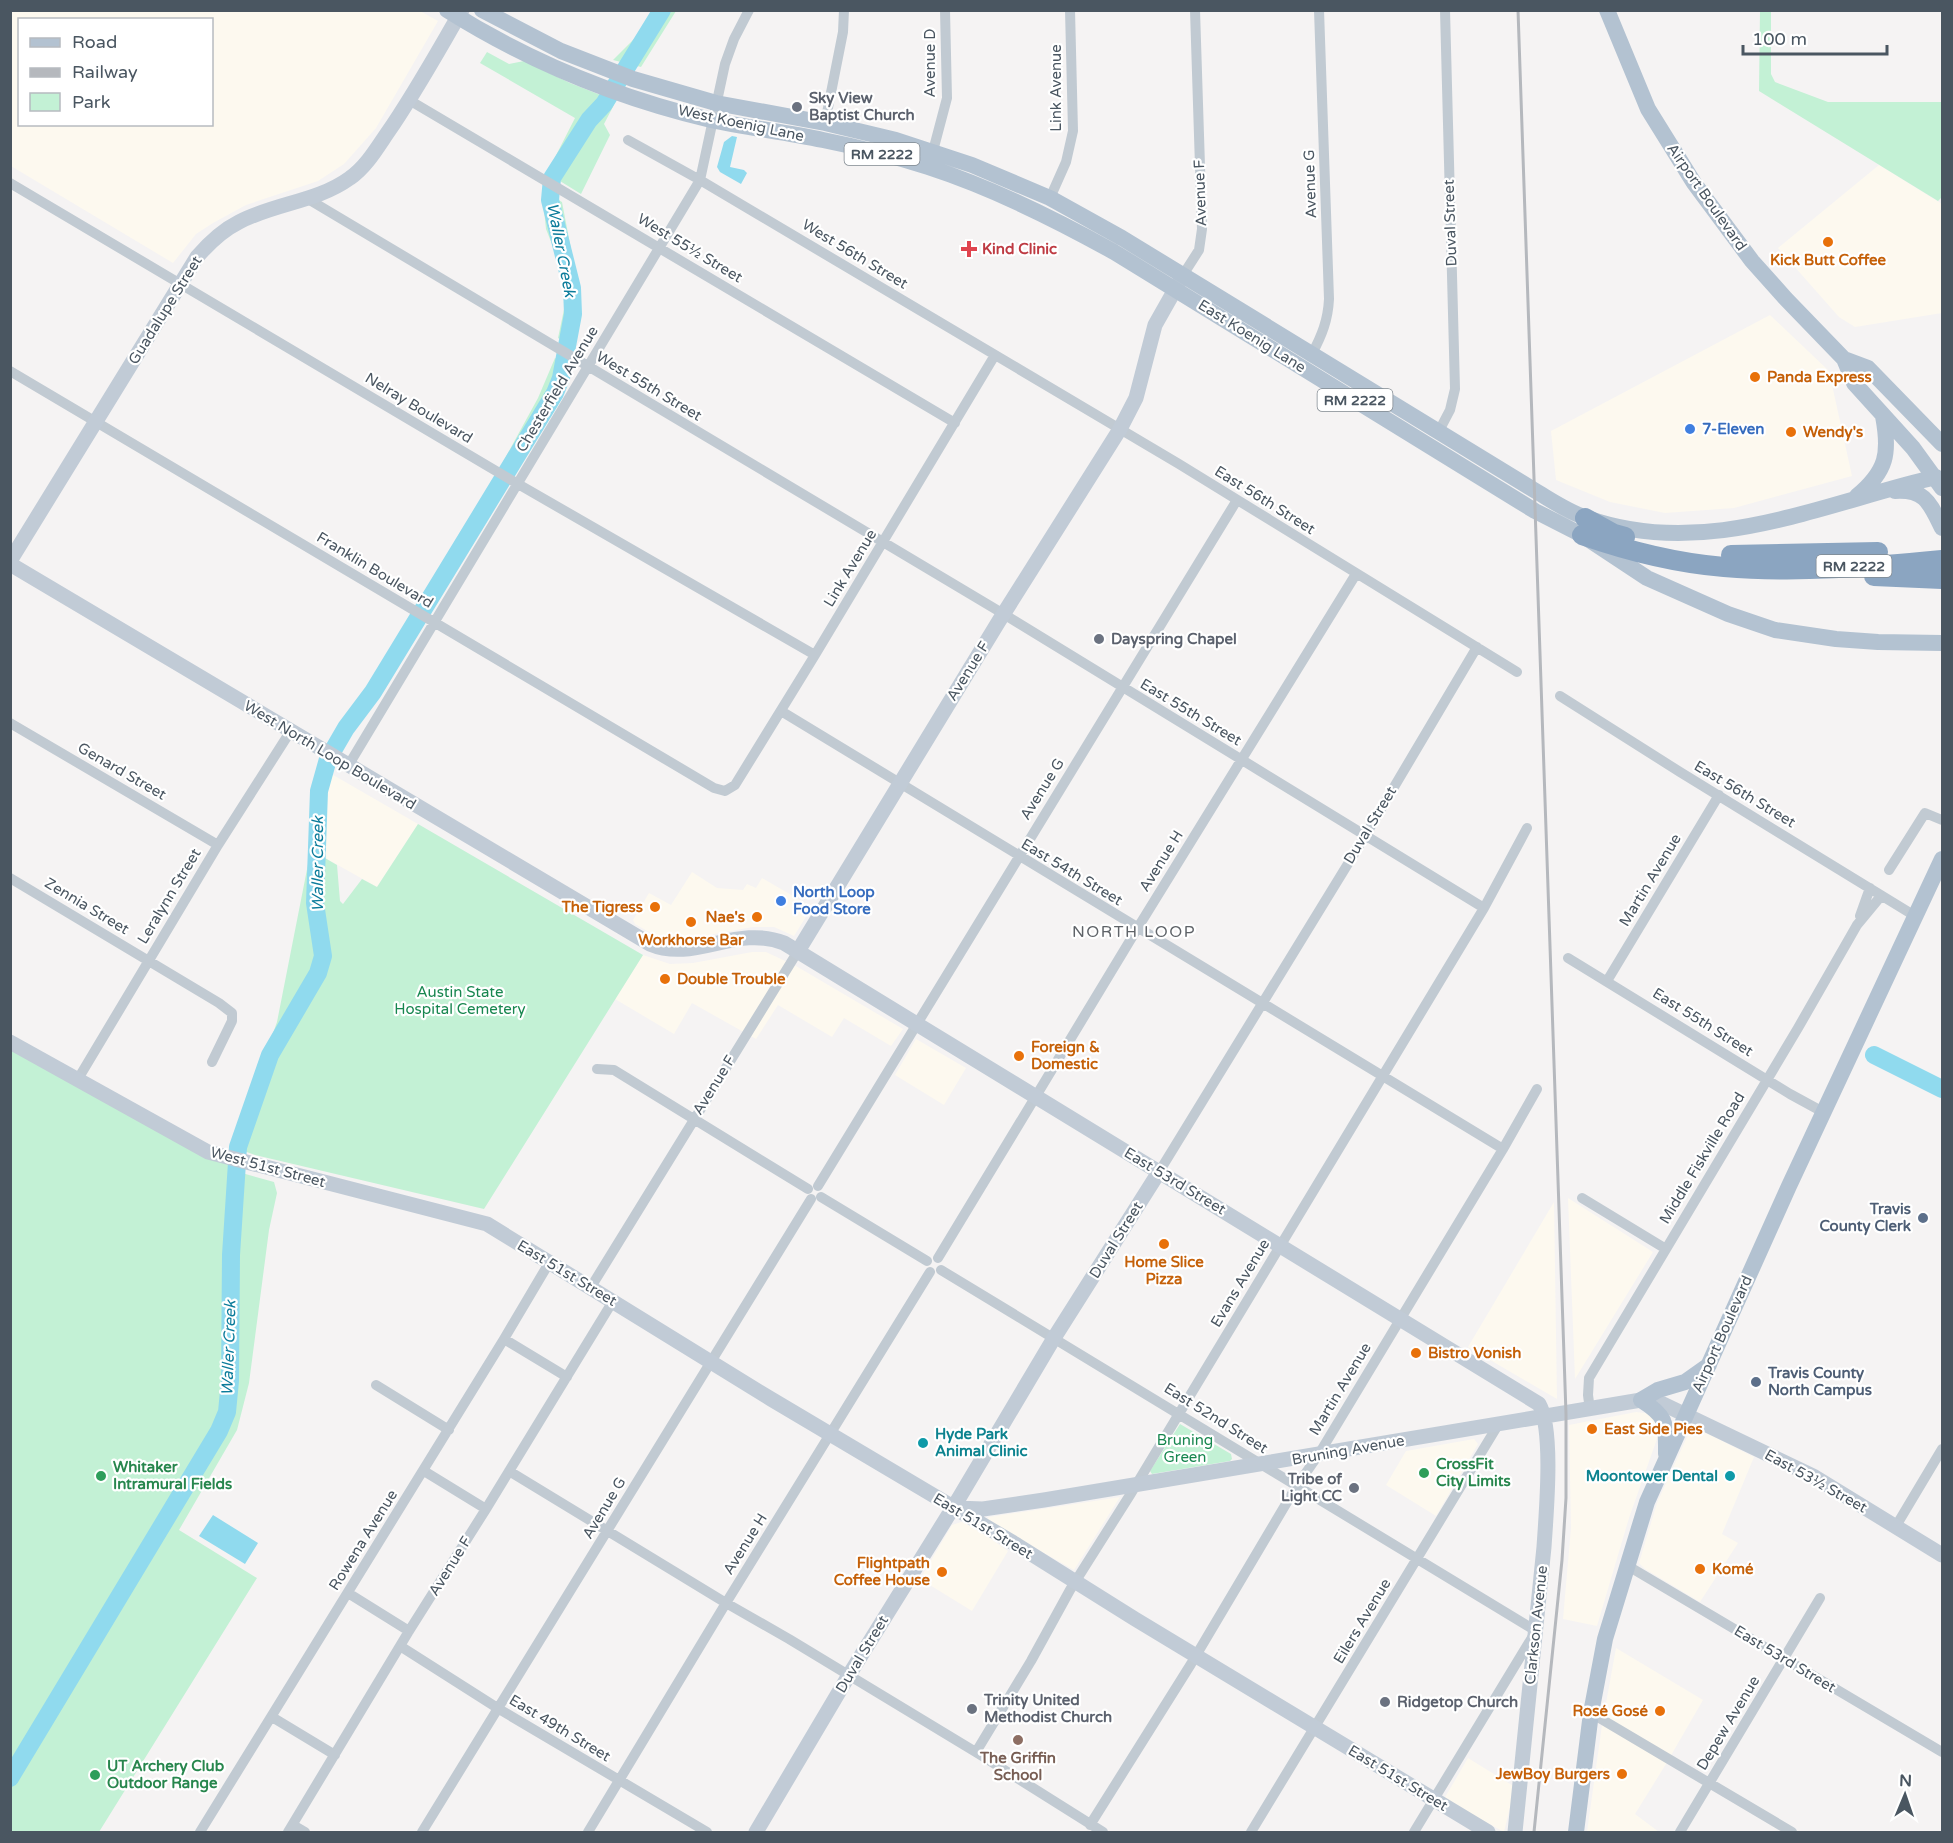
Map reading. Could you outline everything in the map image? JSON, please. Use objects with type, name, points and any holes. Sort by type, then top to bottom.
[{"type":"highway","name":"RM 2222","points":[[1583,527],[1675,550],[1714,555],[1915,564],[1942,548]]},
{"type":"highway","name":"RM 2222","points":[[1583,527],[1622,549],[1722,567],[1859,576],[1942,560]]},
{"type":"highway","points":[[1915,564],[1942,579]]},
{"type":"main road","name":"West Koenig Lane","points":[[482,10],[561,51],[633,79],[716,103],[825,123],[896,140],[999,175],[1050,198]]},
{"type":"main road","name":"Airport Boulevard","points":[[1607,10],[1648,109],[1694,183],[1752,261],[1844,359],[1854,383],[1940,480]]},
{"type":"main road","name":"West Koenig Lane","points":[[456,13],[532,57],[624,94],[712,120],[821,139],[892,156],[967,181],[1043,214]]},
{"type":"main road","name":"East Koenig Lane","points":[[1050,198],[1085,216],[1179,282],[1535,511],[1583,527]]},
{"type":"main road","name":"East Koenig Lane","points":[[1043,214],[1114,252],[1179,282],[1312,354],[1562,506],[1583,527]]},
{"type":"main road","name":"Airport Boulevard","points":[[1844,359],[1868,368],[1942,444]]},
{"type":"main road","points":[[1855,498],[1876,477],[1886,458],[1887,438],[1883,415]]},
{"type":"main road","points":[[1920,420],[1942,428]]},
{"type":"main road","points":[[1583,527],[1618,526],[1674,535],[1722,532],[1788,518],[1855,498],[1940,480]]},
{"type":"main road","points":[[1855,498],[1907,490],[1920,494],[1930,504],[1942,528]]},
{"type":"main road","points":[[1583,527],[1608,554],[1668,588],[1774,630],[1836,639],[1942,643]]},
{"type":"main road","points":[[1923,644],[1942,634]]},
{"type":"main road","points":[[1923,644],[1942,656]]},
{"type":"main road","name":"Airport Boulevard","points":[[1576,1833],[1591,1713],[1605,1639],[1647,1502],[1823,1112],[1942,859]]},
{"type":"main road","points":[[1666,1457],[1666,1428],[1662,1418],[1657,1410],[1641,1400],[1658,1390],[1685,1382],[1709,1365]]},
{"type":"street","name":"Chesterfield Avenue","points":[[337,759],[508,478],[588,367],[700,180],[725,64],[734,39],[749,10]]},
{"type":"street","points":[[825,123],[843,32],[844,10]]},
{"type":"street","name":"Avenue D","points":[[933,151],[947,98],[945,10]]},
{"type":"street","name":"Link Avenue","points":[[1050,198],[1066,162],[1073,131],[1070,10]]},
{"type":"street","name":"Avenue F","points":[[591,1287],[1120,429],[1136,398],[1155,325],[1198,250],[1202,229],[1195,10]]},
{"type":"street","name":"Avenue G","points":[[1312,354],[1324,331],[1328,315],[1319,10]]},
{"type":"street","name":"Duval Street","points":[[1439,432],[1450,410],[1455,389],[1444,10]]},
{"type":"street","name":"Guadalupe Street","points":[[10,563],[197,257],[227,229],[262,212],[308,199],[340,184],[362,168],[410,100],[456,13]]},
{"type":"street","name":"West 55½ Street","points":[[410,100],[955,423]]},
{"type":"street","name":"West 56th Street","points":[[628,140],[700,180],[995,355]]},
{"type":"street","name":"Nelray Boulevard","points":[[10,183],[508,478],[815,655]]},
{"type":"street","name":"West 55th Street","points":[[308,199],[883,542]]},
{"type":"street","name":"Link Avenue","points":[[726,791],[735,785],[781,711],[995,355]]},
{"type":"street","name":"East 56th Street","points":[[995,355],[1517,672]]},
{"type":"street","name":"Franklin Boulevard","points":[[10,371],[704,782],[726,791]]},
{"type":"street","name":"Avenue G","points":[[422,1833],[1237,500]]},
{"type":"street","name":"East 55th Street","points":[[883,542],[1484,908]]},
{"type":"street","name":"West North Loop Boulevard","points":[[10,563],[650,944]]},
{"type":"street","name":"Avenue H","points":[[588,1833],[1137,929],[1356,574]]},
{"type":"street","name":"Duval Street","points":[[756,1833],[849,1675],[953,1508],[1054,1338],[1159,1172],[1365,836],[1477,646]]},
{"type":"street","name":"East 56th Street","points":[[1560,696],[1914,916]]},
{"type":"street","name":"East 54th Street","points":[[781,711],[1503,1149]]},
{"type":"street","name":"Genard Street","points":[[10,723],[218,845]]},
{"type":"street","name":"Leralynn Street","points":[[78,1079],[218,845],[291,732]]},
{"type":"street","name":"Martin Avenue","points":[[1607,981],[1719,795]]},
{"type":"street","points":[[1889,870],[1925,813],[1942,820]]},
{"type":"street","name":"Evans Avenue","points":[[976,1752],[1075,1582],[1137,1484],[1484,908],[1527,828]]},
{"type":"street","name":"Zennia Street","points":[[10,878],[231,1012],[232,1021],[212,1062]]},
{"type":"street","name":"Middle Fiskville Road","points":[[1857,925],[1870,888]]},
{"type":"street","name":"Middle Fiskville Road","points":[[1590,1410],[1589,1378],[1857,925],[1881,896]]},
{"type":"street","name":"East 53rd Street","points":[[650,944],[675,950],[760,936],[784,943],[1539,1404],[1544,1417]]},
{"type":"street","name":"East 55th Street","points":[[1568,958],[1823,1112]]},
{"type":"street","name":"West 51st Street","points":[[10,1042],[195,1145],[226,1157],[477,1220]]},
{"type":"street","name":"East 52nd Street","points":[[597,1069],[614,1070],[1536,1631]]},
{"type":"street","name":"Martin Avenue","points":[[1090,1825],[1196,1655],[1296,1487],[1319,1454],[1537,1089]]},
{"type":"street","points":[[1582,1198],[1665,1249]]},
{"type":"street","name":"East 51st Street","points":[[477,1220],[591,1287],[711,1363],[1488,1833]]},
{"type":"street","name":"Rowena Avenue","points":[[201,1833],[549,1263]]},
{"type":"street","name":"Avenue F","points":[[291,1829],[409,1631],[613,1301]]},
{"type":"street","points":[[504,1339],[567,1377]]},
{"type":"street","points":[[376,1385],[449,1430]]},
{"type":"street","points":[[1590,1410],[1641,1400],[1663,1404],[1686,1414]]},
{"type":"street","name":"Bruning Avenue","points":[[953,1508],[983,1509],[1590,1410]]},
{"type":"street","name":"East 53½ Street","points":[[1686,1414],[1790,1464],[1942,1555]]},
{"type":"street","name":"Clarkson Avenue","points":[[1515,1833],[1547,1508],[1544,1417]]},
{"type":"street","name":"Eilers Avenue","points":[[1251,1833],[1498,1425]]},
{"type":"street","points":[[1896,1526],[1942,1449]]},
{"type":"street","points":[[424,1470],[486,1509]]},
{"type":"street","points":[[509,1471],[976,1752],[1103,1833]]},
{"type":"street","name":"East 53rd Street","points":[[1628,1566],[1942,1752]]},
{"type":"street","points":[[348,1593],[409,1631]]},
{"type":"street","name":"Depew Avenue","points":[[1680,1833],[1820,1598]]},
{"type":"street","points":[[1414,1833],[1536,1631]]},
{"type":"street","name":"East 49th Street","points":[[400,1646],[499,1709],[706,1833]]},
{"type":"street","points":[[1591,1713],[1792,1833]]},
{"type":"street","points":[[272,1717],[335,1755]]},
{"type":"street","points":[[291,1829],[305,1833]]},
{"type":"shaded area","points":[[11,11],[420,11],[438,21],[376,128],[344,164],[318,181],[246,205],[213,223],[196,234],[173,263],[11,166]]},
{"type":"shaded area","points":[[1879,165],[1942,204],[1942,313],[1855,327],[1839,317],[1778,248]]},
{"type":"shaded area","points":[[1770,315],[1829,371],[1852,476],[1734,508],[1665,513],[1610,502],[1556,480],[1551,431]]},
{"type":"shaded area","points":[[328,772],[418,824],[377,887],[318,854],[320,794]]},
{"type":"shaded area","points":[[692,872],[717,888],[743,890],[747,884],[756,888],[762,878],[812,907],[794,936],[774,927],[753,927],[681,940],[656,936],[635,924],[633,920],[649,893],[671,905]]},
{"type":"shaded area","points":[[752,952],[766,952],[796,966],[903,1029],[891,1046],[844,1018],[832,1037],[778,1005],[756,1039],[692,1003],[674,1034],[615,999],[643,955],[670,964],[693,963]]},
{"type":"shaded area","points":[[916,1039],[966,1068],[944,1105],[895,1075]]},
{"type":"shaded area","points":[[1568,1198],[1653,1252],[1575,1379]]},
{"type":"shaded area","points":[[1554,1202],[1557,1399],[1468,1347]]},
{"type":"shaded area","points":[[1636,1412],[1652,1414],[1658,1423],[1658,1436],[1629,1518],[1597,1626],[1563,1619],[1571,1528],[1569,1425]]},
{"type":"shaded area","points":[[1692,1426],[1754,1457],[1722,1534],[1738,1543],[1700,1602],[1645,1569],[1639,1563],[1657,1503]]},
{"type":"shaded area","points":[[1474,1439],[1478,1444],[1436,1516],[1386,1485],[1406,1451]]},
{"type":"shaded area","points":[[1120,1497],[1074,1570],[986,1520],[989,1517]]},
{"type":"shaded area","points":[[967,1522],[1008,1551],[972,1611],[920,1579],[952,1525]]},
{"type":"shaded area","points":[[1616,1648],[1703,1700],[1635,1814],[1659,1832],[1587,1832],[1602,1725]]},
{"type":"shaded area","points":[[1468,1758],[1515,1787],[1504,1832],[1444,1799]]},
{"type":"green space","points":[[652,11],[676,11],[641,67],[613,60],[635,38]]},
{"type":"green space","points":[[1760,11],[1771,11],[1771,74],[1775,82],[1828,102],[1942,102],[1942,197],[1938,201],[1759,91]]},
{"type":"green space","points":[[487,52],[509,64],[524,61],[570,83],[616,101],[604,124],[610,135],[581,194],[547,173],[575,118],[480,63]]},
{"type":"green space","points":[[542,191],[562,202],[581,301],[573,347],[558,338],[566,300],[564,275],[546,229]]},
{"type":"green space","points":[[555,358],[570,367],[568,382],[516,470],[503,462],[538,398]]},
{"type":"green space","name":"Austin State Hospital Cemetery","points":[[322,768],[328,772],[320,794],[318,854],[337,865],[340,901],[343,904],[362,879],[377,887],[418,824],[643,955],[484,1209],[255,1155],[233,1147],[277,1022],[311,849],[314,794]]},
{"type":"green space","name":"Whitaker Intramural Fields","points":[[11,1042],[195,1145],[250,1163],[242,1173],[274,1182],[277,1193],[269,1230],[249,1383],[237,1430],[179,1530],[257,1578],[99,1832],[11,1832]]},
{"type":"green space","name":"Bruning Green","points":[[1180,1424],[1231,1454],[1232,1459],[1152,1474],[1150,1471]]},
{"type":"water","points":[[732,136],[737,137],[730,167],[744,170],[747,173],[741,184],[720,172],[717,167],[724,142]]},
{"type":"water","points":[[213,1515],[258,1543],[245,1564],[199,1536]]},
{"type":"waterway","name":"Waller Creek","points":[[10,1778],[219,1431],[227,1412],[230,1381],[231,1255],[238,1147],[270,1055],[318,973],[323,956],[315,903],[319,791],[328,759],[346,728],[373,692],[555,393],[561,378],[573,314],[572,288],[550,200],[552,178],[589,120],[604,104],[662,10]]},
{"type":"waterway","points":[[1874,1055],[1942,1089]]},
{"type":"railway","points":[[1518,10],[1566,1414],[1566,1498],[1562,1560],[1534,1832]]},
{"type":"place","name":"Sky View Baptist Church","points":[[797,107]]},
{"type":"place","name":"Kick Butt Coffee","points":[[1828,242]]},
{"type":"place","name":"Kind Clinic","points":[[969,249]]},
{"type":"place","name":"Panda Express","points":[[1755,377]]},
{"type":"place","name":"7-Eleven","points":[[1690,429]]},
{"type":"place","name":"Wendy's","points":[[1791,432]]},
{"type":"place","name":"Dayspring Chapel","points":[[1099,639]]},
{"type":"place","name":"North Loop Food Store","points":[[781,901]]},
{"type":"place","name":"The Tigress","points":[[655,907]]},
{"type":"place","name":"Nae's","points":[[757,917]]},
{"type":"place","name":"Workhorse Bar","points":[[691,922]]},
{"type":"place","name":"Double Trouble","points":[[665,979]]},
{"type":"place","name":"Foreign & Domestic","points":[[1019,1056]]},
{"type":"place","name":"Travis County Clerk","points":[[1923,1218]]},
{"type":"place","name":"Home Slice Pizza","points":[[1164,1244]]},
{"type":"place","name":"Bistro Vonish","points":[[1416,1353]]},
{"type":"place","name":"Travis County North Campus","points":[[1756,1382]]},
{"type":"place","name":"East Side Pies","points":[[1592,1429]]},
{"type":"place","name":"Hyde Park Animal Clinic","points":[[923,1443]]},
{"type":"place","name":"CrossFit City Limits","points":[[1424,1473]]},
{"type":"place","name":"Whitaker Intramural Fields","points":[[101,1476]]},
{"type":"place","name":"Moontower Dental","points":[[1730,1476]]},
{"type":"place","name":"Tribe of Light CC","points":[[1354,1488]]},
{"type":"place","name":"Komé","points":[[1700,1569]]},
{"type":"place","name":"Flightpath Coffee House","points":[[942,1572]]},
{"type":"place","name":"Ridgetop Church","points":[[1385,1702]]},
{"type":"place","name":"Trinity United Methodist Church","points":[[972,1709]]},
{"type":"place","name":"Rosé Gosé","points":[[1660,1711]]},
{"type":"place","name":"The Griffin School","points":[[1018,1740]]},
{"type":"place","name":"JewBoy Burgers","points":[[1622,1774]]},
{"type":"place","name":"UT Archery Club Outdoor Range","points":[[95,1775]]},
{"type":"district","name":"NORTH LOOP","points":[[1134,932]]}]
